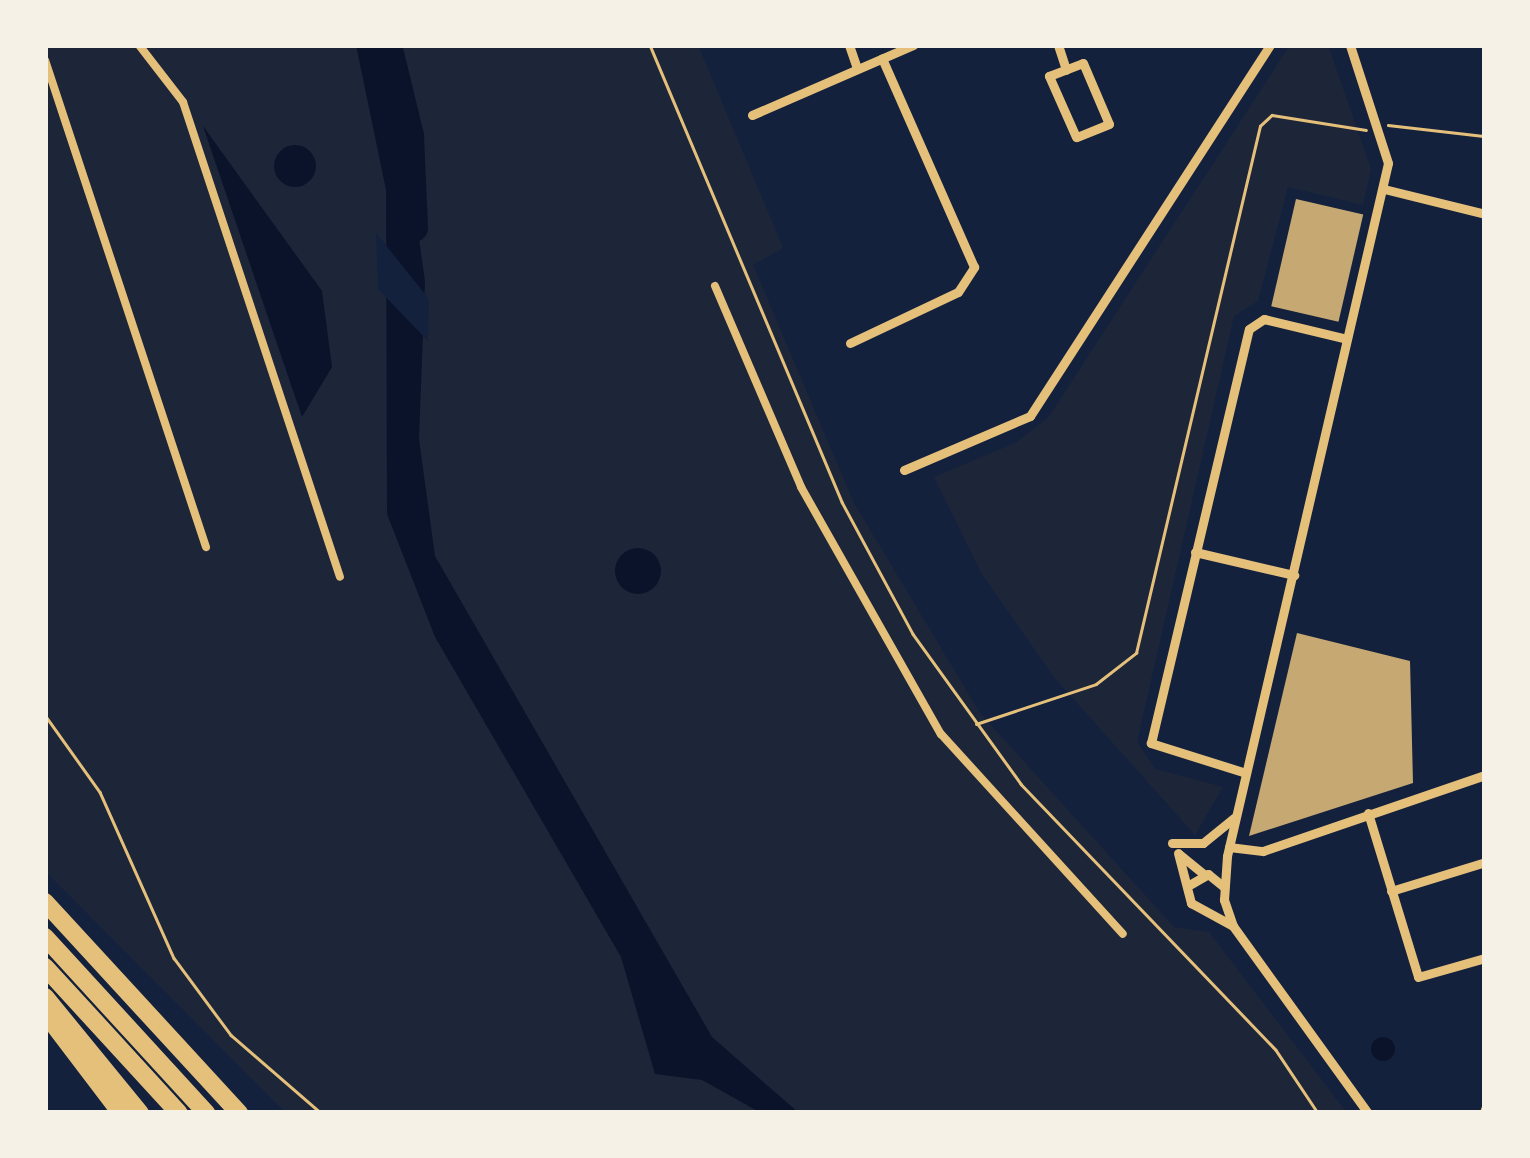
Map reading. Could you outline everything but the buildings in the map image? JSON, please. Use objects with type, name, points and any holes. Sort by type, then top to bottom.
[{"type":"highway","points":[[45,902],[239,1113]]},
{"type":"highway","points":[[45,937],[206,1113]]},
{"type":"highway","points":[[45,967],[179,1113]]},
{"type":"highway","points":[[45,997],[140,1113]]},
{"type":"highway","points":[[45,1013],[121,1113]]},
{"type":"street","points":[[139,45],[184,102],[340,577]]},
{"type":"street","points":[[848,45],[858,68]]},
{"type":"street","points":[[752,115],[914,45]]},
{"type":"street","points":[[1058,45],[1066,70]]},
{"type":"street","points":[[904,470],[1030,416],[1270,45]]},
{"type":"street","points":[[1233,926],[1224,895],[1228,852],[1388,162],[1350,45]]},
{"type":"street","points":[[850,343],[958,292],[974,267],[882,58]]},
{"type":"street","points":[[45,60],[206,547]]},
{"type":"street","points":[[1083,63],[1109,124],[1076,138],[1050,76],[1066,70],[1083,63]]},
{"type":"street","points":[[1384,189],[1485,214]]},
{"type":"street","points":[[715,286],[801,487],[942,734],[1123,934]]},
{"type":"street","points":[[1246,774],[1151,743],[1195,552],[1249,329],[1264,320],[1347,339]]},
{"type":"street","points":[[1195,552],[1294,574]]},
{"type":"street","points":[[1191,884],[1228,852],[1263,850],[1485,775]]},
{"type":"street","points":[[1368,814],[1418,977],[1485,958]]},
{"type":"street","points":[[1172,843],[1203,844],[1236,816]]},
{"type":"street","points":[[1224,895],[1206,874],[1178,854],[1191,884],[1191,903],[1214,910],[1233,926],[1368,1113]]},
{"type":"street","points":[[1392,891],[1485,862]]},
{"type":"street","points":[[1214,910],[1224,895]]},
{"type":"path","points":[[650,45],[842,502],[974,724],[1276,1050],[1318,1113]]},
{"type":"path","points":[[974,724],[1096,684],[1136,653],[1260,126],[1272,115],[1365,130]]},
{"type":"path","points":[[1384,124],[1485,136]]},
{"type":"path","points":[[45,715],[100,792],[174,958],[231,1034],[321,1113]]},
{"type":"shaded area","points":[[45,45],[698,45],[783,248],[753,265],[854,503],[980,713],[1174,927],[1209,932],[1347,1113],[286,1113],[45,871]]},
{"type":"shaded area","points":[[356,45],[390,45],[393,57],[425,281],[419,439],[435,556],[712,1037],[799,1113],[761,1113],[702,1080],[655,1074],[621,957],[435,637],[387,514],[386,190]]},
{"type":"shaded area","points":[[1290,45],[1328,45],[1371,169],[1363,205],[1288,187],[1258,301],[1234,316],[1137,742],[1155,769],[1223,787],[1195,835],[1053,676],[982,574],[934,477],[1015,443],[1048,418]]},
{"type":"shaded area","points":[[203,126],[322,291],[332,367],[302,417]]},
{"type":"shaded area","points":[[295,145],[310,151],[316,166],[310,181],[295,187],[280,181],[274,166],[280,151]]},
{"type":"shaded area","points":[[638,548],[654,555],[661,571],[654,587],[638,594],[622,587],[615,571],[622,555]]},
{"type":"shaded area","points":[[1383,1037],[1392,1040],[1392,1058],[1383,1061],[1374,1058],[1371,1049],[1374,1040]]},
{"type":"pier","points":[[376,233],[429,299],[428,341],[378,289]]},
{"type":"waterway","points":[[388,45],[410,136],[414,228]]}]
